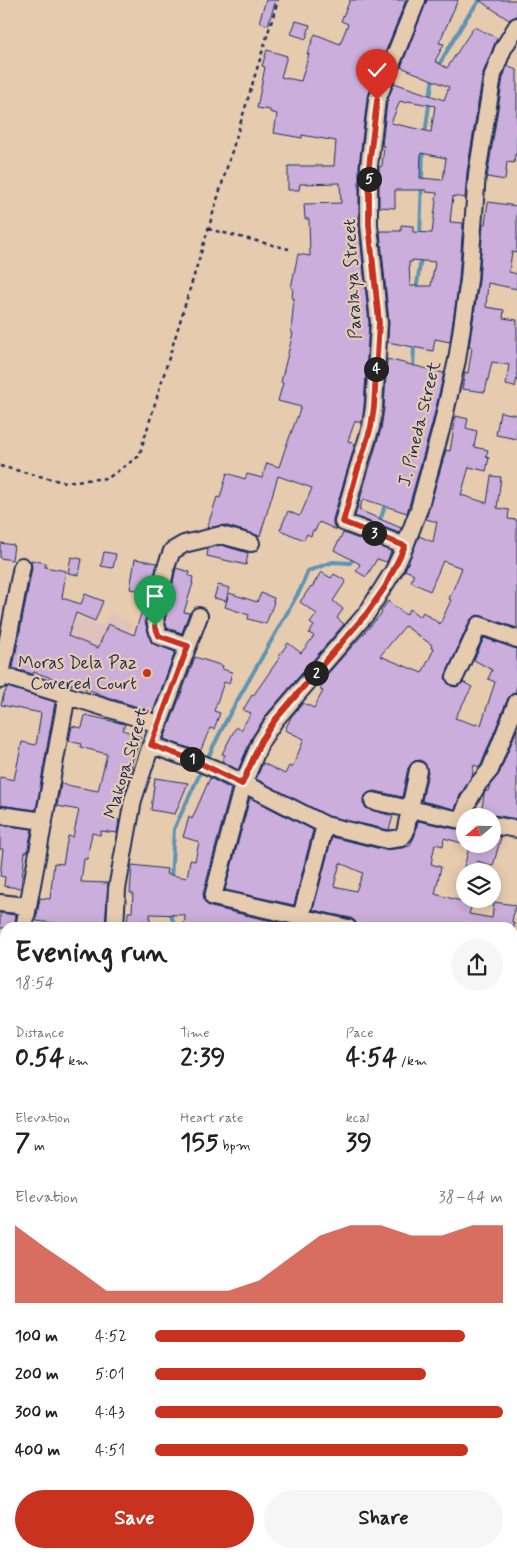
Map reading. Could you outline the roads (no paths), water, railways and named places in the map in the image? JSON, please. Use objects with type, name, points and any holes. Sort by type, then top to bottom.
[{"type":"street","name":"Paralaya Street","points":[[405,546],[343,522],[371,427],[374,407],[379,322],[369,225],[369,166],[377,100],[417,0]]},
{"type":"street","name":"J. Pineda Street","points":[[301,917],[213,897],[242,784],[261,741],[275,720],[367,613],[385,587],[405,546],[419,510],[457,360],[469,280],[477,174],[494,75],[503,49],[517,26]]},
{"type":"street","points":[[188,646],[159,636],[155,626],[166,567],[172,551],[184,544],[221,535],[251,543]]},
{"type":"street","points":[[22,566],[1,673],[158,724]]},
{"type":"street","name":"Makopa Street","points":[[115,922],[117,889],[133,800],[158,724],[199,616]]},
{"type":"street","points":[[455,677],[479,625],[517,639]]},
{"type":"street","points":[[25,922],[68,695]]},
{"type":"street","points":[[465,808],[478,784],[490,770],[517,702]]},
{"type":"street","points":[[151,745],[196,761],[325,825],[388,840],[401,838],[405,832],[418,770]]},
{"type":"street","points":[[373,801],[456,819]]},
{"type":"street","points":[[0,815],[44,821]]},
{"type":"street","points":[[314,922],[301,917],[325,825]]},
{"type":"street","points":[[501,826],[517,829]]},
{"type":"street","points":[[0,903],[27,906]]},
{"type":"waterway","points":[[437,68],[467,17],[480,0]]},
{"type":"waterway","points":[[425,134],[433,76]]},
{"type":"waterway","points":[[420,236],[423,148]]},
{"type":"waterway","points":[[416,291],[421,258]]},
{"type":"waterway","points":[[413,371],[414,343]]},
{"type":"waterway","points":[[374,529],[382,515],[386,501]]},
{"type":"waterway","points":[[206,761],[228,717],[300,590],[308,571],[333,562],[350,563],[356,556]]},
{"type":"waterway","points":[[171,879],[174,829],[203,767]]},
{"type":"waterway","points":[[170,911],[173,922]]},
{"type":"place","name":"Moras Dela Paz Covered Court","points":[[147,673]]}]
